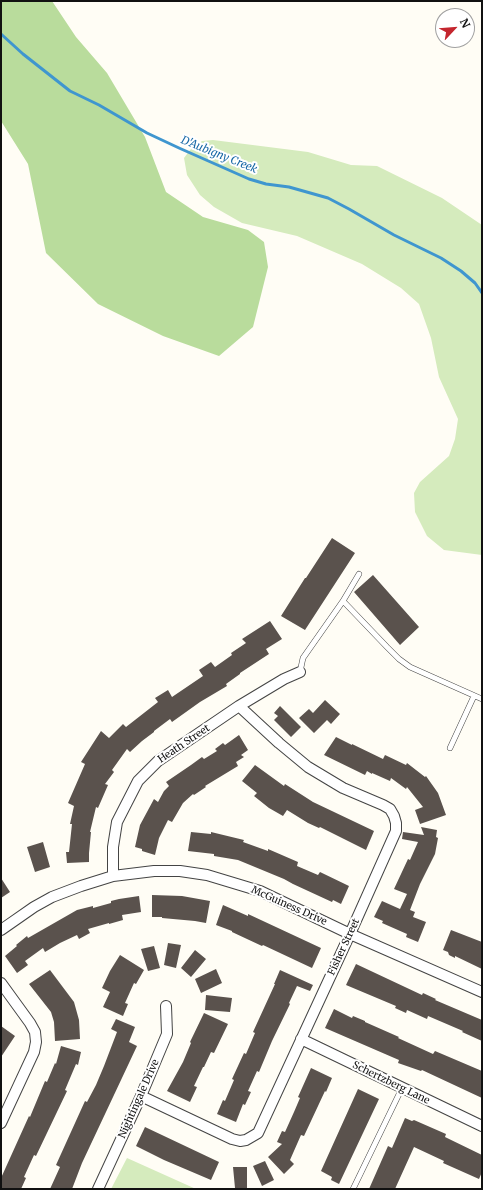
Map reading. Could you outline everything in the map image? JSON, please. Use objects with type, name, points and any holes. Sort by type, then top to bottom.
[{"type":"street","name":"Heath Street","points":[[113,876],[113,847],[117,822],[138,781],[158,761],[239,706],[284,679],[300,672]]},
{"type":"street","name":"Fisher Street","points":[[141,1096],[232,1139],[240,1141],[246,1140],[258,1133],[396,831],[396,823],[390,809],[343,788],[308,767],[279,743],[239,706]]},
{"type":"street","name":"McGuiness Drive","points":[[1,930],[34,907],[52,897],[81,886],[113,876],[154,871],[180,871],[207,875],[260,891],[350,934],[482,992]]},
{"type":"street","points":[[1,983],[30,1023],[35,1032],[36,1042],[34,1052],[1,1123]]},
{"type":"street","name":"Nightingale Drive","points":[[98,1189],[141,1096],[167,1034],[166,1006]]},
{"type":"street","name":"Schertzberg Lane","points":[[301,1039],[482,1126]]},
{"type":"lane","points":[[300,672],[303,658],[343,601],[359,574]]},
{"type":"lane","points":[[343,601],[399,659],[420,672],[482,700]]},
{"type":"lane","points":[[450,748],[474,696]]},
{"type":"lane","points":[[353,1189],[402,1088]]},
{"type":"green space","points":[[1,1],[52,1],[76,37],[107,73],[145,137],[166,192],[203,217],[248,230],[264,242],[268,267],[253,327],[219,356],[163,336],[98,304],[46,253],[28,164],[1,121]]},
{"type":"green space","points":[[213,140],[308,152],[351,165],[377,166],[442,198],[482,225],[482,555],[444,550],[427,536],[415,512],[414,493],[420,482],[449,456],[455,439],[458,419],[439,377],[431,338],[419,304],[401,288],[362,264],[297,236],[242,223],[214,207],[200,195],[187,175],[184,158],[190,150],[202,141]]},
{"type":"green space","points":[[127,1158],[196,1189],[111,1189]]},
{"type":"building","points":[[332,538],[355,553],[305,630],[281,616]]},
{"type":"building","points":[[373,575],[419,627],[400,645],[354,592]]},
{"type":"building","points":[[270,621],[282,639],[266,649],[269,654],[240,673],[226,684],[227,686],[200,702],[172,722],[170,719],[130,752],[127,749],[112,770],[114,772],[105,784],[108,785],[98,808],[96,807],[90,832],[89,862],[67,863],[66,852],[69,852],[72,824],[70,824],[74,806],[68,803],[85,764],[81,762],[101,731],[109,738],[123,724],[126,727],[158,702],[155,698],[168,690],[172,697],[203,676],[199,670],[211,662],[215,667],[232,655],[231,653],[246,643],[242,639]]},
{"type":"building","points":[[325,700],[340,714],[331,724],[327,720],[314,733],[299,718],[309,709],[313,713]]},
{"type":"building","points":[[280,706],[301,727],[291,737],[274,720],[278,716],[274,713]]},
{"type":"building","points":[[239,735],[248,750],[241,755],[244,757],[236,762],[238,766],[205,786],[206,787],[194,795],[193,794],[183,803],[172,822],[168,820],[159,838],[155,855],[135,847],[140,825],[154,799],[158,802],[164,791],[169,786],[166,782],[202,757],[204,759],[217,751],[215,749],[223,743],[225,745]]},
{"type":"building","points":[[336,737],[383,759],[385,755],[406,765],[407,763],[425,777],[426,776],[438,793],[446,815],[420,824],[415,810],[423,807],[407,787],[406,789],[391,778],[390,781],[367,771],[365,775],[324,755]]},
{"type":"building","points":[[255,765],[284,786],[285,784],[313,802],[374,831],[366,850],[320,827],[319,828],[308,823],[287,810],[283,816],[269,808],[254,796],[257,793],[242,781]]},
{"type":"building","points":[[421,827],[437,830],[436,837],[438,838],[435,854],[420,884],[410,910],[415,912],[413,917],[426,922],[418,942],[406,937],[407,934],[382,923],[383,921],[374,917],[382,901],[400,909],[407,894],[394,889],[418,842],[402,839],[403,832],[424,835]]},
{"type":"building","points":[[191,832],[211,834],[211,832],[244,840],[243,842],[268,851],[268,849],[298,862],[297,866],[318,875],[320,872],[349,886],[341,904],[333,900],[332,902],[284,879],[238,860],[214,856],[214,854],[188,851]]},
{"type":"building","points":[[43,842],[50,867],[35,872],[27,847]]},
{"type":"building","points":[[1,878],[10,892],[1,898]]},
{"type":"building","points":[[152,895],[182,896],[210,901],[206,923],[152,917]]},
{"type":"building","points":[[139,896],[141,912],[122,915],[123,920],[88,929],[90,933],[79,939],[77,935],[45,952],[43,948],[25,961],[28,965],[17,973],[5,956],[27,936],[28,938],[77,910],[93,906],[93,908],[111,903],[111,901]]},
{"type":"building","points":[[223,905],[248,916],[248,914],[321,948],[312,968],[216,925]]},
{"type":"building","points":[[451,930],[482,942],[482,969],[455,956],[455,958],[443,950]]},
{"type":"building","points":[[168,943],[181,945],[176,968],[164,965]]},
{"type":"building","points":[[154,946],[160,968],[148,971],[141,949]]},
{"type":"building","points":[[195,950],[206,959],[191,977],[181,968]]},
{"type":"building","points":[[120,955],[144,970],[136,984],[134,983],[125,1003],[128,1004],[123,1016],[103,1007],[110,992],[102,988]]},
{"type":"building","points":[[356,964],[422,995],[423,993],[436,999],[435,1000],[482,1020],[482,1041],[428,1016],[427,1019],[407,1010],[406,1013],[395,1008],[396,1006],[346,985]]},
{"type":"building","points":[[216,969],[222,983],[201,993],[195,979]]},
{"type":"building","points":[[50,970],[74,1002],[79,1020],[80,1039],[55,1041],[54,1022],[51,1012],[29,984]]},
{"type":"building","points":[[280,970],[313,985],[310,991],[297,986],[259,1072],[257,1071],[248,1091],[251,1092],[245,1105],[243,1104],[236,1122],[217,1114],[223,1100],[225,1101],[234,1080],[232,1079],[244,1053],[246,1054],[255,1033],[253,1032]]},
{"type":"building","points":[[206,995],[232,998],[230,1012],[205,1010]]},
{"type":"building","points":[[334,1009],[352,1018],[353,1016],[365,1021],[433,1054],[435,1051],[482,1071],[482,1098],[422,1070],[421,1071],[398,1063],[399,1060],[325,1028]]},
{"type":"building","points":[[204,1013],[228,1024],[214,1053],[211,1052],[203,1067],[194,1086],[197,1087],[190,1102],[167,1091],[183,1062],[191,1043],[190,1042]]},
{"type":"building","points":[[116,1019],[135,1027],[129,1042],[137,1046],[82,1163],[72,1189],[50,1189],[60,1167],[56,1165],[85,1101],[87,1102],[104,1066],[117,1032],[111,1029]]},
{"type":"building","points":[[1,1026],[15,1036],[1,1057]]},
{"type":"building","points":[[61,1046],[81,1052],[78,1065],[76,1064],[65,1090],[67,1091],[36,1156],[34,1155],[24,1177],[26,1178],[21,1189],[1,1189],[1,1178],[29,1116],[30,1117],[45,1081],[47,1082],[55,1063],[56,1064]]},
{"type":"building","points":[[311,1068],[332,1078],[304,1136],[301,1135],[290,1160],[294,1164],[284,1174],[268,1157],[282,1144],[277,1142],[282,1131],[285,1132]]},
{"type":"building","points":[[358,1089],[379,1099],[339,1184],[331,1180],[332,1177],[321,1171]]},
{"type":"building","points":[[405,1118],[412,1121],[414,1120],[446,1134],[445,1137],[482,1155],[482,1172],[479,1179],[443,1163],[444,1161],[414,1147],[395,1189],[369,1189],[388,1146],[392,1148]]},
{"type":"building","points":[[145,1127],[219,1162],[211,1180],[136,1146]]},
{"type":"building","points":[[265,1161],[274,1180],[262,1186],[253,1166]]},
{"type":"building","points":[[233,1167],[247,1167],[247,1188],[235,1188]]},
{"type":"waterway","name":"D'Aubigny Creek","points":[[1,34],[23,54],[70,91],[99,105],[147,133],[249,179],[266,184],[289,187],[328,198],[394,235],[441,258],[461,271],[475,283],[482,293]]}]
